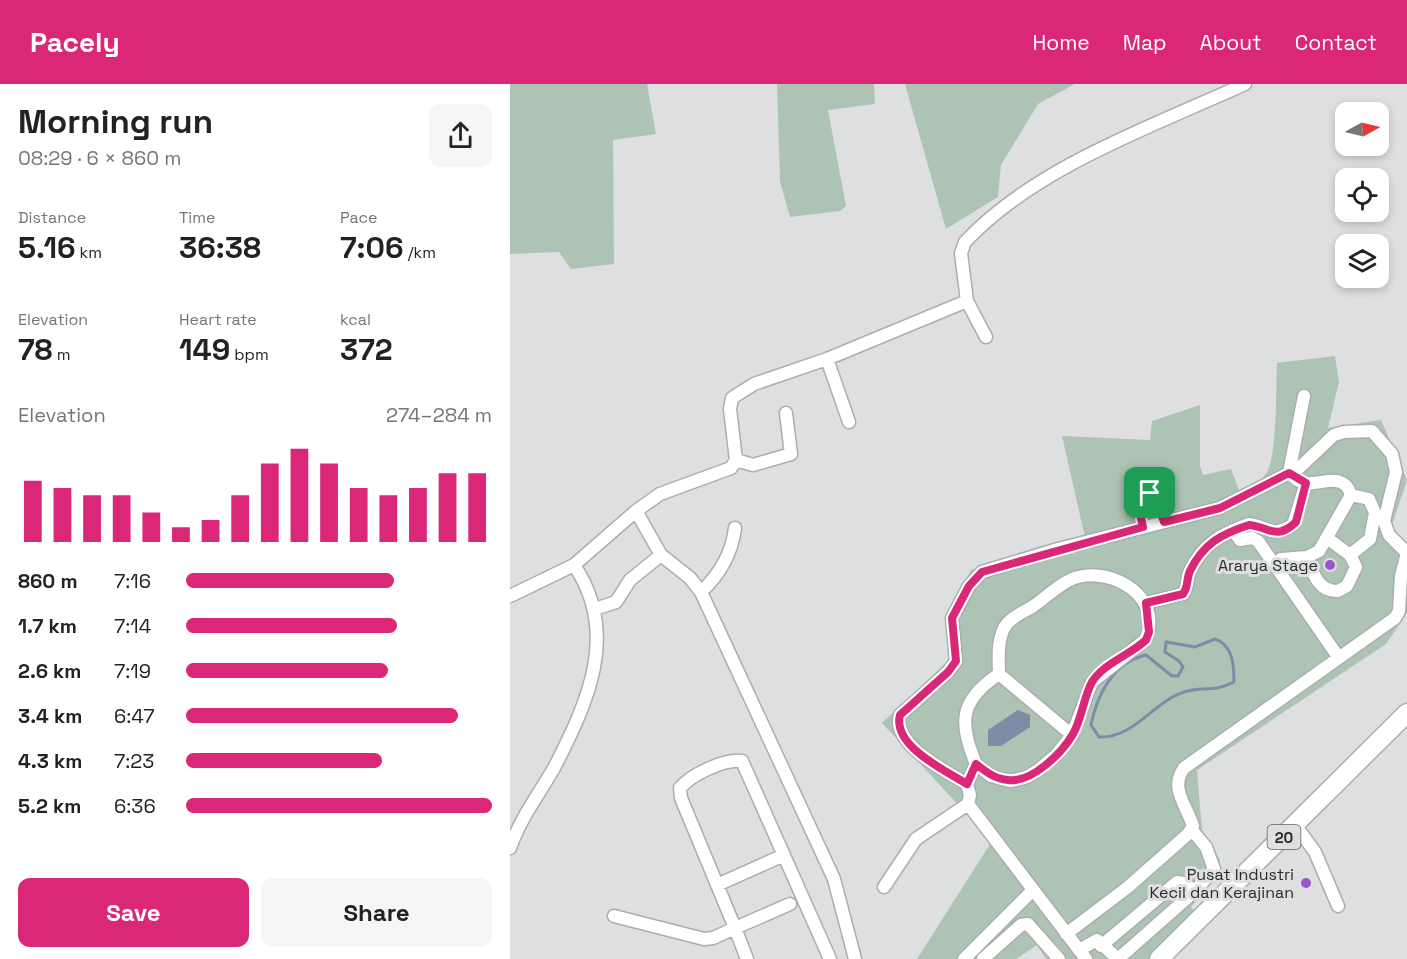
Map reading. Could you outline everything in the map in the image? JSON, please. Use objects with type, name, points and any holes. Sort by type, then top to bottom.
[{"type":"highway","name":"20","points":[[1159,959],[1406,717]]},
{"type":"street","points":[[986,338],[967,302],[961,253],[965,242],[1023,193],[1056,172],[1245,84]]},
{"type":"street","points":[[736,460],[730,409],[732,398],[754,384],[827,359],[967,302]]},
{"type":"street","points":[[827,359],[849,422]]},
{"type":"street","points":[[1289,473],[1304,396]]},
{"type":"street","points":[[736,460],[753,465],[791,454],[786,413]]},
{"type":"street","points":[[967,784],[938,767],[916,750],[900,730],[898,723],[900,715],[948,672],[956,661],[952,618],[969,586],[982,572],[1220,508],[1289,473],[1312,458],[1334,435],[1364,429],[1377,435],[1392,454],[1396,472],[1384,520],[1389,535],[1407,553],[1401,576],[1399,611],[1395,618],[1184,768],[1177,781],[1178,791],[1191,820],[1191,829],[1206,847],[1214,869],[1195,891],[1118,959],[1095,940],[1082,955],[968,804]]},
{"type":"street","points":[[510,596],[574,566],[636,512],[660,495],[724,472],[736,460]]},
{"type":"street","points":[[1289,473],[1306,483],[1332,480],[1343,483],[1351,495],[1369,499],[1375,513],[1370,539],[1350,555]]},
{"type":"street","points":[[1146,603],[1183,594],[1188,587],[1188,573],[1204,548],[1213,539],[1249,525],[1278,533],[1293,525],[1306,483]]},
{"type":"street","points":[[1143,527],[1137,500],[1141,494],[1154,494],[1157,497],[1164,522]]},
{"type":"street","points":[[1281,559],[1307,557],[1319,551],[1351,495]]},
{"type":"street","points":[[636,512],[661,555],[690,578],[701,592],[834,879],[855,959]]},
{"type":"street","points":[[701,592],[712,581],[731,550],[735,528]]},
{"type":"street","points":[[1233,530],[1240,540],[1252,538],[1258,542],[1339,658]]},
{"type":"street","points":[[1307,557],[1318,583],[1326,590],[1338,591],[1347,586],[1355,572],[1350,555],[1327,538]]},
{"type":"street","points":[[595,609],[616,602],[630,580],[661,555]]},
{"type":"street","points":[[510,848],[553,768],[587,695],[598,637],[595,609],[574,566]]},
{"type":"street","points":[[1105,575],[1130,586],[1146,603],[1149,632],[1146,640],[1092,682],[1072,735],[1056,755],[1027,777],[1010,781],[991,776],[976,764],[970,750],[966,707],[978,688],[999,674],[999,647],[1006,624],[1070,580],[1105,575]]},
{"type":"street","points":[[999,674],[1072,735]]},
{"type":"street","points":[[747,959],[681,798],[680,788],[687,780],[734,760],[742,761],[830,959]]},
{"type":"street","points":[[884,887],[916,839],[968,804],[970,795],[967,784],[976,764]]},
{"type":"street","points":[[1296,826],[1315,852],[1338,906]]},
{"type":"street","points":[[1042,938],[1063,928],[1128,887],[1191,829]]},
{"type":"street","points":[[717,885],[784,855]]},
{"type":"street","points":[[1101,946],[1177,882],[1183,882],[1195,891]]},
{"type":"street","points":[[964,959],[1033,890]]},
{"type":"street","points":[[614,916],[704,939],[713,938],[790,904]]},
{"type":"street","points":[[983,959],[1021,925],[1028,924],[1059,959]]},
{"type":"green space","points":[[510,84],[647,84],[656,134],[613,140],[614,264],[571,269],[559,252],[510,254]]},
{"type":"green space","points":[[777,84],[874,84],[875,104],[828,110],[846,206],[840,211],[790,217],[780,181]]},
{"type":"green space","points":[[905,84],[1075,84],[1038,104],[1001,165],[998,197],[946,229]]},
{"type":"green space","points":[[1335,356],[1339,382],[1328,428],[1381,420],[1407,480],[1392,525],[1407,552],[1407,613],[1386,644],[1197,770],[1202,831],[1220,860],[1217,876],[1191,907],[1198,916],[1153,959],[1046,959],[1037,945],[1016,959],[917,959],[992,841],[882,723],[951,658],[945,622],[971,570],[1085,537],[1062,436],[1150,440],[1152,421],[1200,405],[1200,466],[1203,475],[1231,469],[1240,493],[1263,477],[1271,461],[1275,434],[1277,363]]},
{"type":"water","points":[[1018,710],[1030,715],[1030,727],[1001,746],[988,746],[988,730]]},
{"type":"waterway","points":[[1215,639],[1226,646],[1229,651],[1233,663],[1234,682],[1220,687],[1184,692],[1163,703],[1123,732],[1099,737],[1091,725],[1097,702],[1108,681],[1124,665],[1146,655],[1172,676],[1178,676],[1183,667],[1179,661],[1165,652],[1166,642],[1195,647],[1215,639]]},
{"type":"place","name":"Ararya Stage","points":[[1330,565]]},
{"type":"place","name":"Pusat Industri Kecil dan Kerajinan","points":[[1306,883]]},
{"type":"route","points":[[1289,473],[1299,482],[1306,483],[1296,522],[1293,525],[1278,533],[1269,532],[1256,525],[1249,525],[1213,539],[1204,548],[1188,573],[1188,587],[1183,594],[1146,603],[1149,632],[1146,640],[1092,682],[1085,706],[1072,735],[1056,755],[1038,770],[1027,777],[1010,781],[991,776],[976,764],[967,784],[938,767],[916,750],[900,730],[898,723],[900,715],[948,672],[956,661],[957,650],[951,630],[952,618],[969,586],[982,572],[1143,527],[1137,500],[1141,494],[1150,493],[1157,497],[1164,522],[1220,508],[1289,473]]}]
